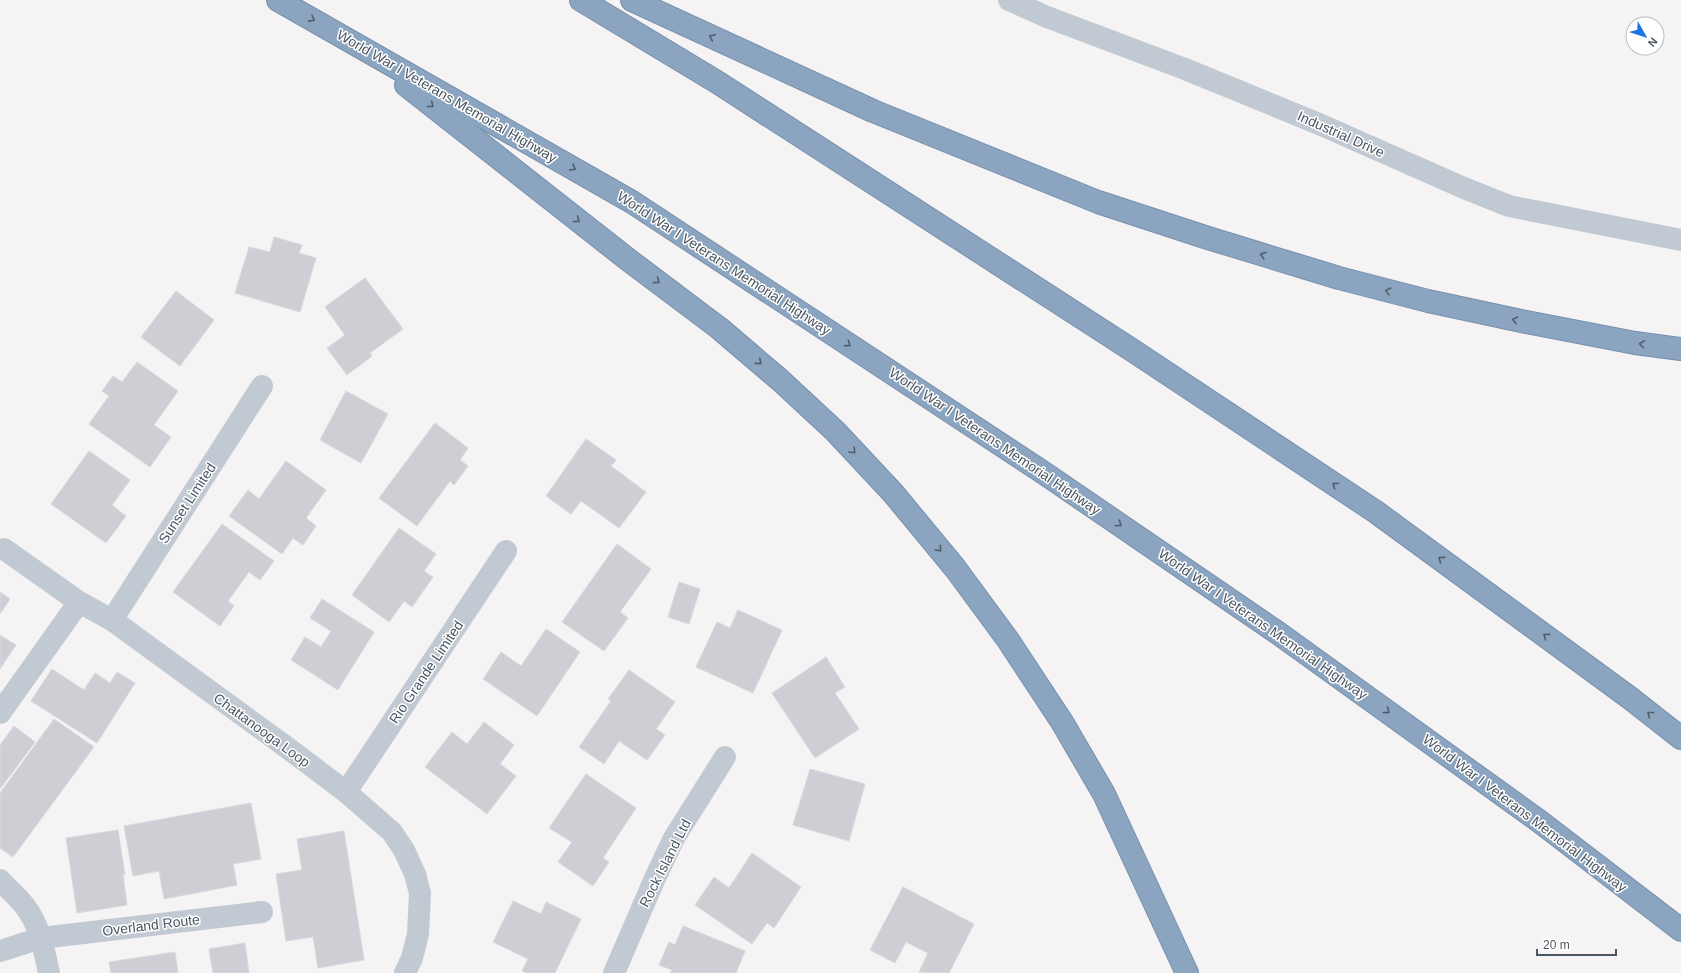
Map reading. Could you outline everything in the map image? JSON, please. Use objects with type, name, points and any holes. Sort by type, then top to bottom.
[{"type":"highway","name":"World War I Veterans Memorial Highway","points":[[278,0],[632,202],[1041,471],[1278,633],[1539,821],[1681,930]]},
{"type":"highway","points":[[581,0],[717,82],[1132,350],[1376,512],[1630,698],[1681,738]]},
{"type":"highway","points":[[632,0],[873,111],[1098,202],[1208,238],[1339,278],[1413,297],[1526,322],[1635,343],[1681,349]]},
{"type":"highway","points":[[345,37],[619,253],[719,328],[780,380],[835,431],[893,493],[955,568],[999,628],[1062,722],[1104,794],[1187,973]]},
{"type":"street","name":"Industrial Drive","points":[[1009,0],[1047,17],[1185,69],[1312,121],[1450,182],[1509,206],[1681,240]]},
{"type":"street","name":"Sunset Limited","points":[[112,620],[262,386]]},
{"type":"street","name":"Chattanooga Loop","points":[[4,550],[79,602],[112,620],[346,792],[392,832],[404,850],[415,874],[420,893],[418,934],[412,958],[405,973]]},
{"type":"street","name":"Rio Grande Limited","points":[[346,792],[506,551]]},
{"type":"street","points":[[0,713],[79,602]]},
{"type":"street","name":"Rock Island Ltd","points":[[614,973],[674,838],[725,757]]},
{"type":"street","points":[[0,880],[24,906],[35,922],[41,938],[50,973]]},
{"type":"street","name":"Overland Route","points":[[0,951],[41,938],[262,912]]},
{"type":"building","points":[[274,237],[302,245],[299,253],[316,258],[300,312],[235,293],[249,247],[270,252]]},
{"type":"building","points":[[365,278],[403,329],[370,353],[372,356],[347,375],[327,348],[345,335],[325,307]]},
{"type":"building","points":[[176,291],[214,320],[180,366],[141,337]]},
{"type":"building","points":[[137,362],[178,391],[154,425],[171,437],[150,467],[89,424],[109,396],[102,391],[113,376],[122,382]]},
{"type":"building","points":[[346,391],[388,414],[361,463],[320,440]]},
{"type":"building","points":[[435,423],[468,448],[460,460],[468,466],[454,485],[450,481],[417,526],[379,498]]},
{"type":"building","points":[[586,439],[616,460],[611,466],[646,492],[619,528],[581,501],[571,514],[546,496]]},
{"type":"building","points":[[89,451],[130,480],[112,505],[126,516],[106,543],[51,504]]},
{"type":"building","points":[[286,461],[326,490],[306,518],[316,526],[303,545],[293,538],[282,554],[229,516],[248,490],[259,499]]},
{"type":"building","points":[[222,524],[274,561],[260,580],[249,572],[228,601],[234,606],[220,626],[173,592]]},
{"type":"building","points":[[399,528],[436,554],[424,571],[433,577],[412,607],[404,601],[389,622],[352,595]]},
{"type":"building","points":[[617,544],[651,569],[620,612],[628,618],[604,651],[562,622]]},
{"type":"building","points":[[679,582],[700,589],[689,624],[668,617]]},
{"type":"building","points":[[0,592],[10,599],[0,614]]},
{"type":"building","points":[[322,599],[374,632],[338,690],[291,660],[305,637],[321,647],[331,631],[310,618]]},
{"type":"building","points":[[738,610],[782,630],[753,693],[696,667],[717,622],[730,628]]},
{"type":"building","points":[[546,629],[580,652],[537,716],[483,679],[501,652],[521,666]]},
{"type":"building","points":[[0,635],[16,645],[0,669]]},
{"type":"building","points":[[826,657],[845,687],[835,693],[859,729],[815,758],[772,693]]},
{"type":"building","points":[[52,669],[84,690],[95,673],[110,683],[117,672],[135,683],[97,743],[31,701]]},
{"type":"building","points":[[629,670],[675,702],[656,729],[665,735],[647,760],[619,741],[604,764],[579,747],[611,701],[608,699]]},
{"type":"building","points":[[54,719],[94,747],[13,857],[0,848],[0,793]]},
{"type":"building","points":[[484,722],[514,745],[500,764],[516,776],[487,814],[425,767],[452,732],[467,744]]},
{"type":"building","points":[[14,726],[35,742],[0,789],[0,745]]},
{"type":"building","points":[[810,769],[865,784],[849,841],[793,825]]},
{"type":"building","points":[[586,774],[636,808],[603,858],[609,862],[593,886],[558,862],[572,842],[549,828]]},
{"type":"building","points":[[251,803],[261,859],[233,864],[237,885],[164,899],[159,871],[133,876],[124,826]]},
{"type":"building","points":[[118,830],[125,875],[123,875],[127,905],[77,913],[66,838]]},
{"type":"building","points":[[344,831],[364,960],[318,968],[313,937],[286,941],[276,874],[302,870],[297,839]]},
{"type":"building","points":[[752,853],[801,887],[774,928],[767,923],[752,944],[695,905],[714,877],[729,888]]},
{"type":"building","points":[[903,887],[974,924],[949,973],[919,972],[928,953],[906,942],[895,963],[870,950]]},
{"type":"building","points":[[513,901],[541,914],[546,902],[581,919],[555,973],[527,973],[522,971],[528,959],[493,942]]},
{"type":"building","points":[[683,926],[745,951],[736,973],[670,973],[672,970],[659,965],[669,942],[675,945]]},
{"type":"building","points":[[245,943],[249,973],[213,973],[209,949]]},
{"type":"building","points":[[175,952],[178,973],[111,973],[109,962]]}]
